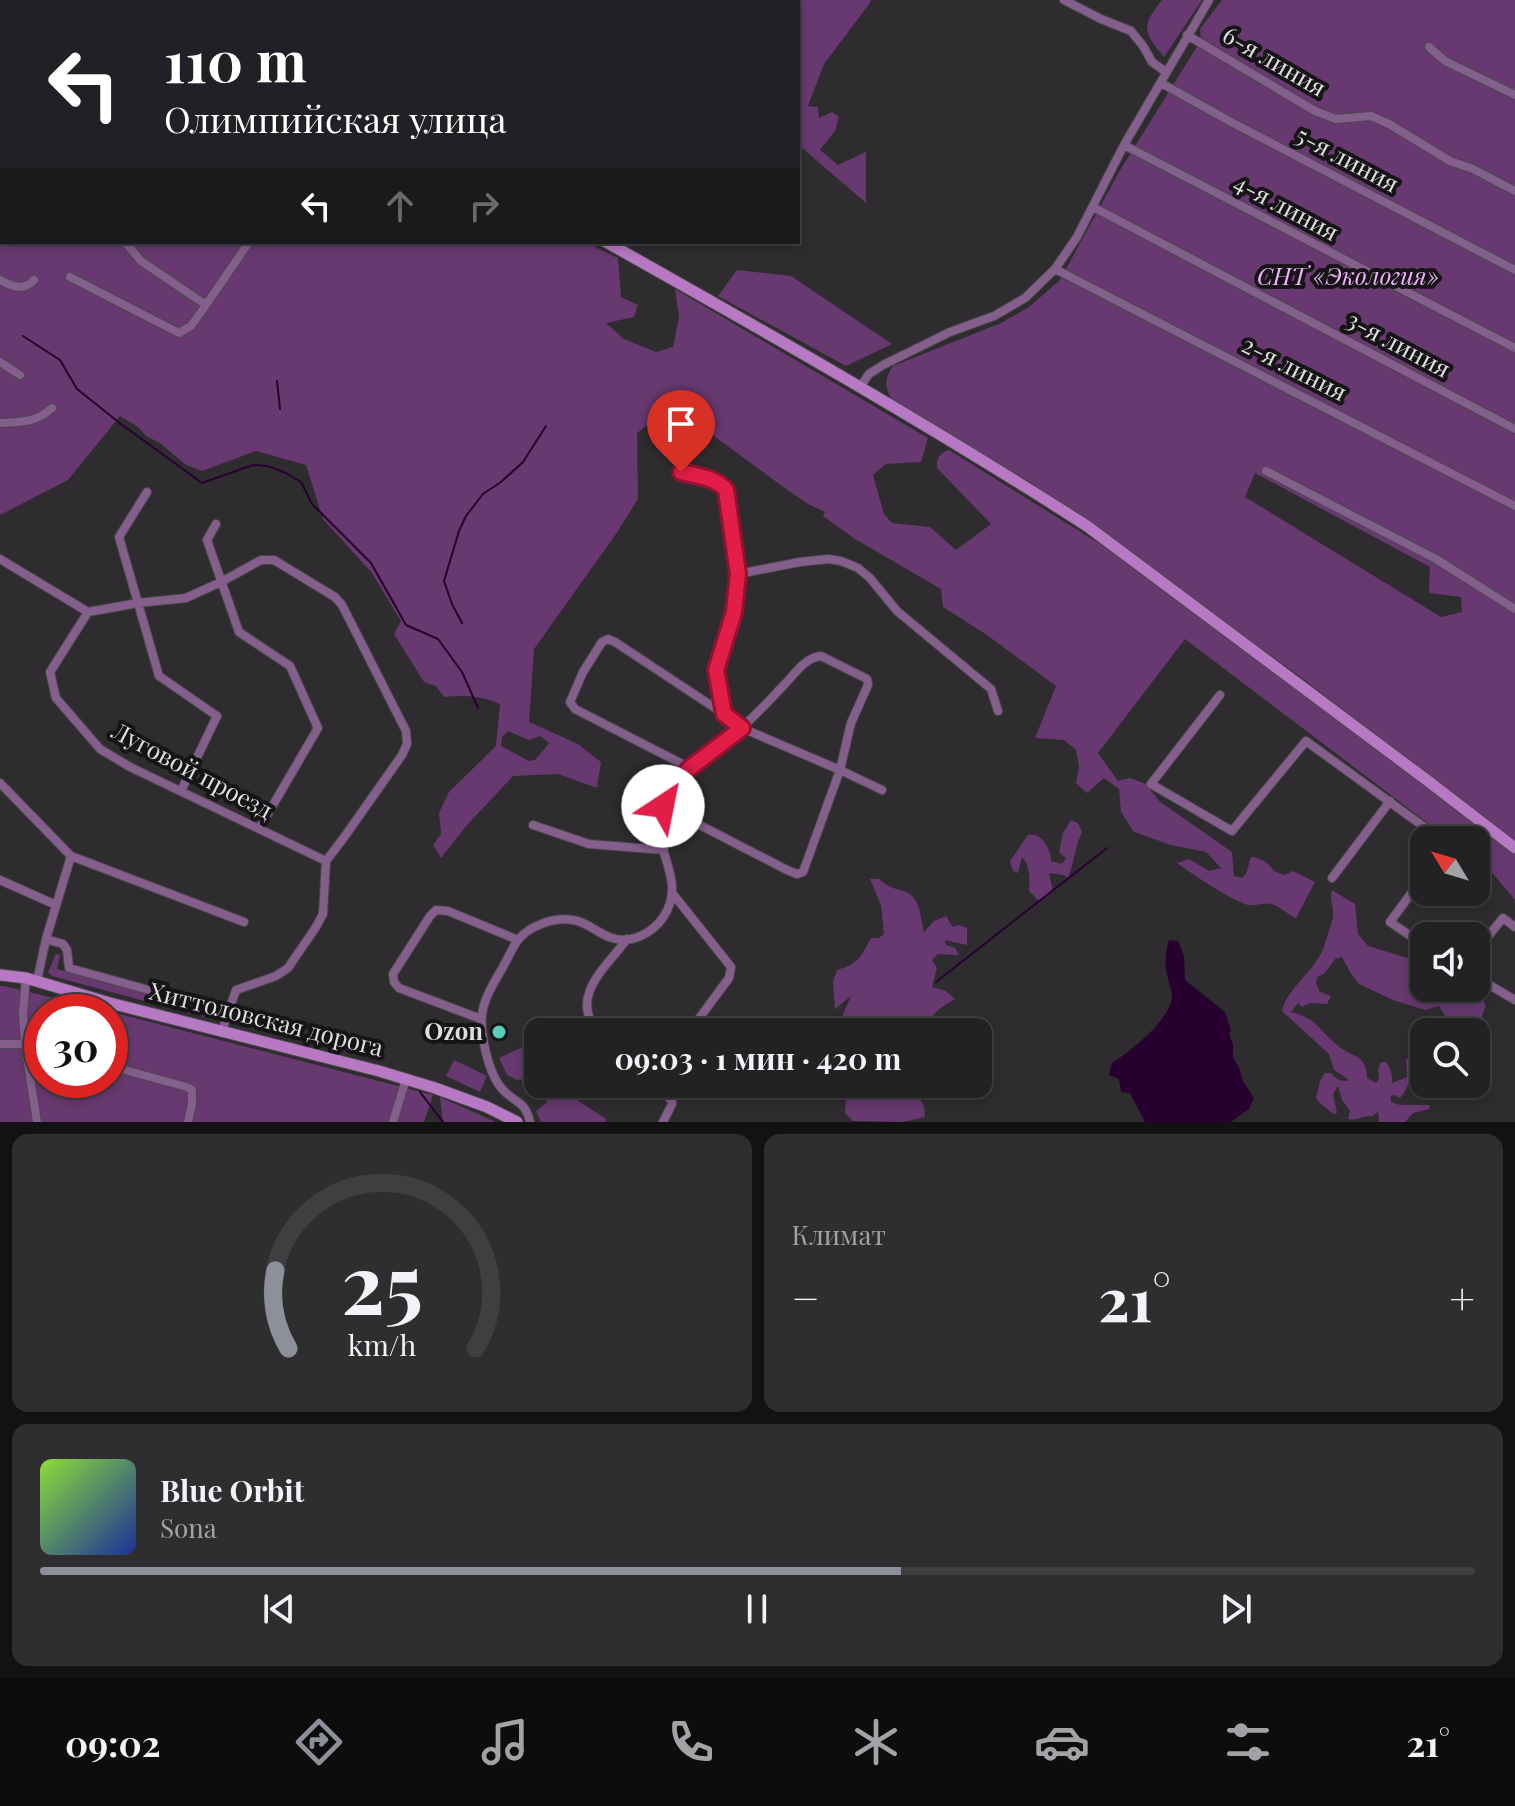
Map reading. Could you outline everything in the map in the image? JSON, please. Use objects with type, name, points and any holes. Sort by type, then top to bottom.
[{"type":"main road","points":[[610,244],[860,387],[1087,526],[1515,848]]},
{"type":"main road","name":"Хиттоловская дорога","points":[[0,975],[32,980],[406,1079],[461,1097],[512,1120]]},
{"type":"street","points":[[1064,0],[1131,31],[1152,62],[1166,72]]},
{"type":"street","points":[[860,387],[869,374],[883,365],[950,332],[994,316],[1025,298],[1055,269],[1077,237],[1124,145],[1209,0]]},
{"type":"street","name":"6-я линия","points":[[1187,35],[1315,111],[1336,119],[1371,116],[1450,161],[1515,191]]},
{"type":"street","points":[[1429,47],[1445,61],[1515,95]]},
{"type":"street","name":"5-я линия","points":[[1161,83],[1515,270]]},
{"type":"street","name":"4-я линия","points":[[1124,145],[1515,348]]},
{"type":"street","name":"3-я линия","points":[[1093,207],[1515,429]]},
{"type":"street","points":[[127,244],[141,261],[206,305]]},
{"type":"street","points":[[70,277],[179,333],[191,326],[247,244]]},
{"type":"street","name":"2-я линия","points":[[1055,269],[1515,506]]},
{"type":"street","points":[[0,280],[22,288],[34,280]]},
{"type":"street","points":[[0,362],[20,375]]},
{"type":"street","points":[[0,423],[30,422],[52,408]]},
{"type":"street","points":[[1266,471],[1436,559],[1515,609]]},
{"type":"street","points":[[681,472],[713,480],[726,490],[738,574],[734,612],[716,670],[724,714]]},
{"type":"street","points":[[147,492],[119,537],[159,676],[217,716],[181,791]]},
{"type":"street","points":[[216,524],[207,540],[239,632],[290,666],[318,728],[259,829]]},
{"type":"street","points":[[0,559],[88,612],[186,598],[261,560],[274,560],[335,597],[342,605],[406,731],[407,744],[402,755],[326,861],[323,914],[316,927],[288,968],[276,976],[236,990],[222,1031]]},
{"type":"street","points":[[738,574],[828,559],[858,568],[897,611],[991,689],[998,711]]},
{"type":"street","name":"Луговой проезд","points":[[88,612],[50,672],[56,698],[100,749],[130,767],[326,861]]},
{"type":"street","points":[[690,768],[575,709],[570,702],[583,672],[602,642],[608,639],[615,642],[742,728],[882,790]]},
{"type":"street","points":[[530,1122],[521,1103],[502,1090],[488,1061],[481,1019],[494,982],[518,940],[530,930],[560,920],[575,920],[611,938],[627,939],[641,936],[656,926],[666,914],[673,894],[659,819],[663,806],[679,779],[742,728],[808,660],[821,656],[867,679],[868,685],[851,723],[840,770],[803,872],[797,874],[663,806]]},
{"type":"street","points":[[1220,695],[1151,784],[1232,831],[1306,741],[1423,826]]},
{"type":"street","points":[[0,783],[71,856],[244,922]]},
{"type":"street","points":[[1332,878],[1390,801]]},
{"type":"street","points":[[533,825],[589,844],[664,850]]},
{"type":"street","points":[[28,994],[71,856]]},
{"type":"street","points":[[0,880],[56,905]]},
{"type":"street","points":[[673,894],[731,967],[729,978],[699,1018]]},
{"type":"street","points":[[1410,895],[1390,922],[1410,936]]},
{"type":"street","points":[[481,1019],[399,988],[393,974],[436,910],[448,911],[518,940]]},
{"type":"street","points":[[1490,934],[1503,918],[1515,927]]},
{"type":"street","points":[[46,939],[63,944],[67,950],[69,968],[196,1003]]},
{"type":"street","points":[[590,1018],[587,999],[591,984],[627,939]]},
{"type":"street","points":[[1490,985],[1515,1000]]},
{"type":"street","points":[[0,1044],[24,1044]]},
{"type":"street","points":[[128,1071],[192,1090],[188,1122]]},
{"type":"street","points":[[392,1121],[406,1079]]},
{"type":"street","points":[[33,1098],[37,1122]]},
{"type":"street","points":[[663,1122],[672,1104],[669,1098]]},
{"type":"street","points":[[512,1120],[516,1100]]},
{"type":"green space","points":[[800,0],[871,0],[824,64],[808,106],[818,107],[819,118],[832,112],[839,117],[835,131],[820,150],[838,165],[866,152],[866,203],[801,147]]},
{"type":"green space","points":[[1162,0],[1202,0],[1164,57],[1147,29],[1150,16]]},
{"type":"green space","name":"СНТ «Экология»","points":[[1222,0],[1515,0],[1515,841],[1298,675],[1033,484],[893,401],[888,392],[886,384],[893,366],[1001,323],[1029,307],[1060,280],[1119,172],[1201,40],[1200,29]],"holes":[[[1255,473],[1430,567],[1429,593],[1461,597],[1462,612],[1441,617],[1245,497]]]},
{"type":"green space","points":[[0,244],[589,244],[618,258],[621,297],[638,305],[634,317],[606,323],[624,339],[656,352],[673,347],[679,317],[675,289],[928,438],[921,462],[886,464],[873,475],[884,514],[892,523],[930,527],[956,550],[991,524],[937,468],[939,457],[949,450],[1145,572],[1478,826],[1432,826],[1185,639],[1098,753],[1118,781],[1130,778],[1146,784],[1159,801],[1232,852],[1234,876],[1242,878],[1246,874],[1251,857],[1284,875],[1293,871],[1315,882],[1296,918],[1271,904],[1249,905],[1224,894],[1177,863],[1189,859],[1209,871],[1221,868],[1206,852],[1171,845],[1134,832],[1121,812],[1119,789],[1104,778],[1087,793],[1076,783],[1079,767],[1076,750],[1064,740],[1035,738],[1056,686],[943,607],[941,589],[855,539],[823,516],[825,512],[782,486],[673,406],[637,433],[638,499],[534,649],[529,722],[578,744],[601,762],[597,788],[558,774],[513,776],[441,858],[433,845],[441,834],[439,813],[449,792],[496,746],[500,704],[473,697],[444,697],[436,686],[424,682],[394,634],[401,621],[372,573],[323,519],[306,465],[256,451],[202,471],[186,465],[120,416],[68,480],[0,515]],"holes":[[[508,731],[529,740],[540,736],[549,743],[535,760],[529,761],[501,746],[502,737]]]},
{"type":"green space","points":[[737,270],[791,276],[892,344],[846,366],[718,296]]},
{"type":"green space","points":[[1071,820],[1078,823],[1082,832],[1068,878],[1049,873],[1053,891],[1039,901],[1029,891],[1025,860],[1022,857],[1018,873],[1013,871],[1010,861],[1028,835],[1033,834],[1044,842],[1051,861],[1062,864],[1066,858],[1059,852],[1063,833]]},
{"type":"green space","points":[[1490,835],[1515,854],[1515,900],[1490,870]]},
{"type":"green space","points":[[870,879],[879,879],[913,897],[919,908],[924,932],[934,921],[946,916],[953,927],[967,928],[967,945],[945,940],[946,945],[955,948],[959,955],[938,954],[932,960],[937,968],[932,987],[946,991],[955,999],[932,1018],[844,1018],[851,996],[835,1009],[833,981],[837,970],[858,959],[871,938],[884,934],[881,905]]},
{"type":"green space","points":[[1332,890],[1355,904],[1358,934],[1368,946],[1410,959],[1410,1002],[1483,1002],[1486,1005],[1481,1018],[1446,1018],[1439,1006],[1425,1010],[1393,1000],[1359,984],[1342,957],[1335,959],[1324,974],[1317,977],[1320,992],[1331,996],[1327,1004],[1310,1003],[1302,1007],[1298,1003],[1291,1012],[1308,1018],[1337,1045],[1359,1058],[1365,1066],[1367,1078],[1376,1083],[1381,1062],[1386,1062],[1392,1083],[1407,1077],[1406,1059],[1410,1059],[1410,1081],[1400,1098],[1391,1096],[1391,1102],[1430,1105],[1429,1109],[1413,1113],[1405,1122],[1379,1122],[1378,1112],[1373,1116],[1348,1119],[1350,1111],[1342,1100],[1338,1086],[1333,1094],[1337,1113],[1333,1114],[1320,1103],[1316,1098],[1325,1073],[1331,1073],[1342,1081],[1349,1080],[1334,1070],[1329,1054],[1282,1011],[1289,995],[1324,947],[1333,916]]},
{"type":"green space","points":[[56,954],[60,955],[57,969],[179,1003],[216,1015],[215,1020],[128,997],[128,994],[52,976],[48,972]]},
{"type":"green space","points":[[0,986],[37,994],[24,994],[24,1098],[128,1098],[128,1016],[433,1095],[424,1122],[0,1122]]},
{"type":"green space","points":[[524,1048],[524,1079],[517,1080],[507,1075],[499,1058]]},
{"type":"green space","points":[[454,1060],[487,1076],[480,1092],[446,1076]]},
{"type":"green space","points":[[440,1097],[496,1122],[443,1122]]},
{"type":"green space","points":[[545,1098],[576,1098],[606,1119],[605,1122],[541,1122],[536,1111],[547,1102]]},
{"type":"green space","points":[[846,1098],[919,1098],[925,1117],[903,1122],[853,1121],[845,1113]]},
{"type":"shaded area","points":[[1169,940],[1178,941],[1184,956],[1185,980],[1225,1012],[1231,1030],[1233,1058],[1254,1098],[1249,1109],[1231,1122],[1145,1122],[1130,1093],[1121,1092],[1119,1079],[1109,1075],[1112,1063],[1148,1034],[1170,1006],[1172,995],[1166,964]]},
{"type":"waterway","points":[[23,336],[60,360],[77,389],[202,483],[253,465],[268,466],[301,482],[312,504],[371,563],[406,625],[438,639],[462,672],[478,708]]},
{"type":"waterway","points":[[277,381],[280,409]]},
{"type":"waterway","points":[[462,623],[444,581],[459,531],[483,494],[523,462],[546,426]]},
{"type":"waterway","points":[[936,982],[1107,848]]},
{"type":"waterway","points":[[420,1092],[443,1122]]},
{"type":"place","name":"Ozon","points":[[499,1032]]},
{"type":"route","points":[[663,806],[679,779],[690,768],[742,728],[724,714],[716,670],[734,612],[738,574],[726,490],[713,480],[681,472]]}]
